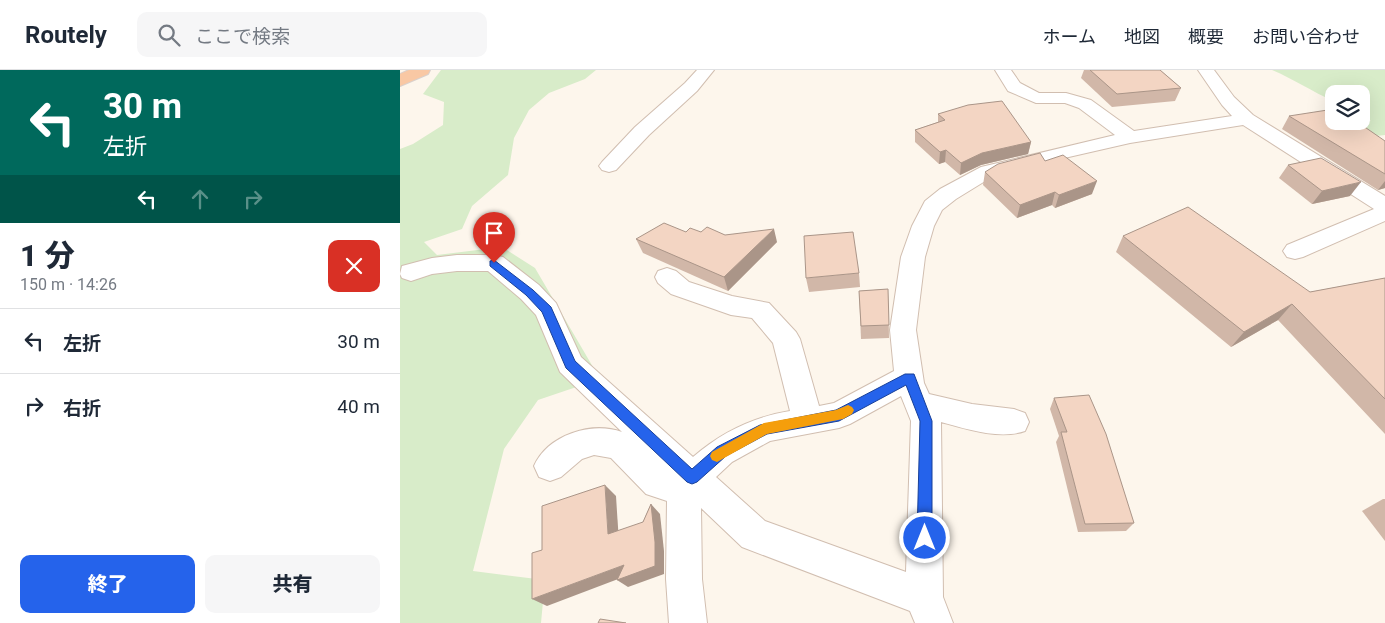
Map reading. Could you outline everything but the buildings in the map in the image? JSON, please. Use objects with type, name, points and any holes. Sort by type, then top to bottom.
[{"type":"highway","points":[[400,80],[422,70]]},
{"type":"street","points":[[609,166],[642,131],[691,87],[706,70]]},
{"type":"street","points":[[1002,70],[1014,88],[1036,98],[1066,98],[1085,104],[1130,137]]},
{"type":"street","points":[[1206,70],[1228,101],[1246,119],[1385,206]]},
{"type":"street","points":[[411,272],[440,265],[494,263],[530,292],[547,310],[570,364],[688,484],[754,535],[929,610],[926,421],[914,390],[903,330],[914,257],[923,226],[933,206],[948,194],[988,171],[1130,137],[1246,119]]},
{"type":"street","points":[[1295,251],[1385,213]]},
{"type":"street","points":[[667,277],[680,288],[731,305],[760,310],[786,339],[808,421]]},
{"type":"street","points":[[688,623],[684,579],[688,484],[722,452],[764,428],[839,415],[914,390],[972,417],[1014,422]]},
{"type":"street","points":[[550,466],[572,448],[594,441],[619,445],[658,483],[688,484]]},
{"type":"green space","points":[[441,70],[596,70],[585,79],[549,93],[529,110],[514,138],[508,175],[472,206],[462,229],[424,242],[437,255],[502,247],[535,268],[600,379],[538,400],[504,449],[473,571],[545,580],[541,623],[400,623],[400,149],[413,144],[443,125],[444,102],[423,94]]},
{"type":"green space","points":[[1272,70],[1385,70],[1385,135],[1376,136],[1366,130],[1370,130],[1371,121],[1370,85],[1325,85],[1325,97]]},
{"type":"slow traffic","points":[[717,456],[764,428],[839,415],[848,410]]},
{"type":"route","points":[[494,263],[530,292],[547,310],[570,364],[692,478],[722,452],[764,428],[839,415],[909,377],[926,421],[925,538]]}]
